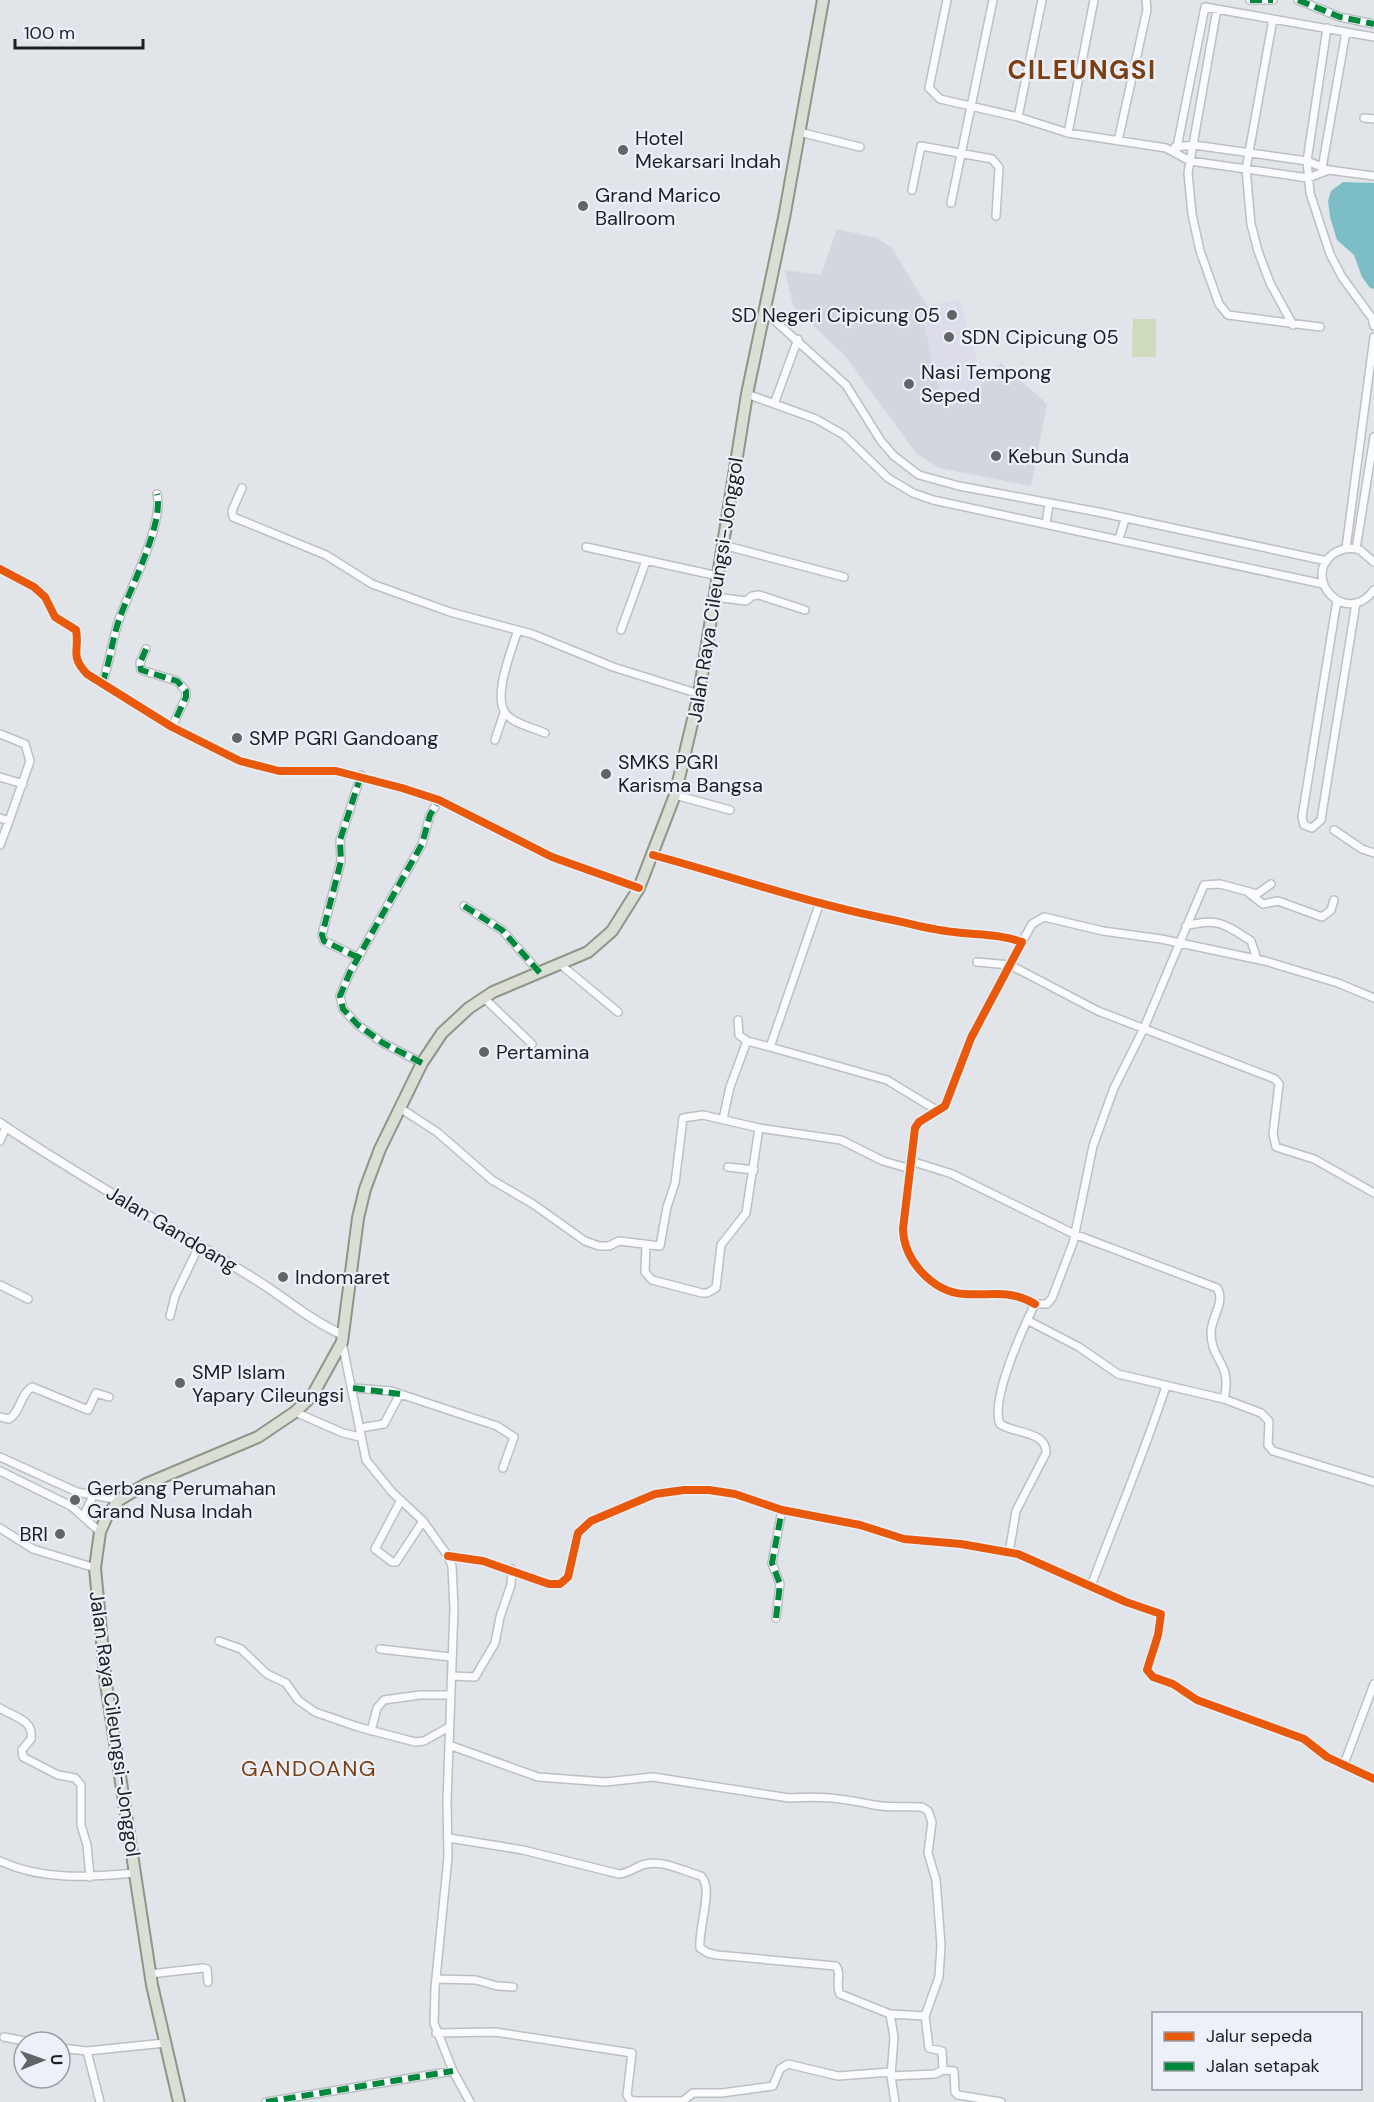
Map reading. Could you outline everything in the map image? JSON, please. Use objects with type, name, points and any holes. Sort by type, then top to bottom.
[{"type":"main road","name":"Jalan Raya Cileungsi-Jonggol","points":[[179,2102],[150,1974],[106,1684],[95,1568],[100,1532],[107,1516],[119,1500],[146,1484],[258,1437],[295,1412],[312,1396],[343,1338],[358,1218],[365,1189],[422,1063],[442,1033],[469,1008],[484,998],[588,952],[612,931],[639,888],[675,795],[699,694],[747,394],[765,312],[824,0]]},
{"type":"street","points":[[948,0],[929,88],[940,99],[1018,117],[1068,133],[1176,150],[1194,145],[1307,161],[1324,170],[1374,176]]},
{"type":"street","points":[[951,203],[993,0]]},
{"type":"street","points":[[1018,117],[1042,0]]},
{"type":"street","points":[[1068,133],[1094,0]]},
{"type":"street","points":[[1118,141],[1148,10],[1146,0]]},
{"type":"street","points":[[1250,0],[1273,0]]},
{"type":"street","points":[[1298,0],[1340,17],[1374,24]]},
{"type":"street","points":[[1176,150],[1203,9],[1217,9],[1374,37]]},
{"type":"street","points":[[1217,9],[1188,173],[1192,214],[1200,251],[1218,304],[1228,315],[1320,327]]},
{"type":"street","points":[[1273,19],[1246,169],[1251,224],[1257,251],[1270,283],[1293,325]]},
{"type":"street","points":[[1327,28],[1307,161],[1308,178],[1318,223],[1330,254],[1342,277],[1372,318],[1374,326]]},
{"type":"street","points":[[1324,170],[1346,32]]},
{"type":"street","points":[[1364,118],[1374,119]]},
{"type":"street","points":[[799,132],[860,147]]},
{"type":"street","points":[[912,190],[921,146],[992,159],[998,164],[996,216]]},
{"type":"street","points":[[1176,150],[1190,161],[1308,178],[1324,170]]},
{"type":"street","points":[[765,312],[798,339],[846,385],[882,441],[908,468],[933,480],[1327,561]]},
{"type":"street","points":[[1346,548],[1374,337]]},
{"type":"street","points":[[774,404],[798,339]]},
{"type":"street","points":[[747,394],[816,419],[844,435],[888,478],[913,493],[933,500],[1323,584],[1337,600],[1356,603],[1365,600],[1374,590]]},
{"type":"street","points":[[1356,549],[1374,437]]},
{"type":"street","points":[[242,488],[232,511],[233,517],[326,555],[372,584],[450,612],[563,645],[613,667],[699,694]]},
{"type":"street","points":[[102,684],[120,616],[128,602],[156,522],[159,504],[157,494]]},
{"type":"street","points":[[1351,503],[1363,505]]},
{"type":"street","points":[[1046,524],[1049,504]]},
{"type":"street","points":[[1119,539],[1125,519]]},
{"type":"street","points":[[723,544],[844,577]]},
{"type":"street","points":[[586,547],[717,576]]},
{"type":"street","points":[[1323,584],[1323,572],[1327,561],[1335,552],[1346,548],[1356,549],[1367,554],[1374,562]]},
{"type":"street","points":[[621,630],[646,561]]},
{"type":"street","points":[[0,569],[34,587],[45,597],[55,617],[76,630],[74,651],[78,665],[102,684],[171,728],[226,756],[258,767],[286,771],[336,771],[361,776],[439,800],[552,857],[639,888]]},
{"type":"street","points":[[715,597],[746,601],[752,596],[759,595],[805,610]]},
{"type":"street","points":[[1337,600],[1302,817],[1304,825],[1312,828],[1321,820],[1356,603]]},
{"type":"street","points":[[495,740],[504,713],[502,685],[518,630]]},
{"type":"street","points":[[146,650],[140,663],[141,670],[177,681],[186,691],[186,697],[171,728]]},
{"type":"street","points":[[504,713],[545,733]]},
{"type":"street","points":[[0,734],[25,744],[30,760],[0,845]]},
{"type":"street","points":[[359,958],[324,942],[322,934],[340,867],[340,840],[361,776]]},
{"type":"street","points":[[0,777],[23,784]]},
{"type":"street","points":[[675,795],[730,810]]},
{"type":"street","points":[[422,1063],[383,1043],[358,1025],[343,1009],[340,1002],[341,989],[422,844],[430,815],[439,800]]},
{"type":"street","points":[[0,818],[9,821]]},
{"type":"street","points":[[1334,830],[1362,849],[1374,853]]},
{"type":"street","points":[[653,855],[750,885],[930,928],[988,935],[1022,942]]},
{"type":"street","points":[[1271,884],[1262,893],[1249,893],[1220,884],[1204,885],[1178,944],[1144,1028],[1114,1088],[1093,1146],[1074,1234],[1052,1298],[1047,1304],[1035,1304],[1006,1293],[952,1293],[921,1273],[915,1266],[903,1237],[916,1124],[938,1112],[951,1093],[957,1067],[1032,924],[1044,917],[1103,931],[1178,944],[1257,959],[1338,983],[1374,998]]},
{"type":"street","points":[[1249,893],[1263,904],[1286,902],[1322,917],[1331,910],[1334,900]]},
{"type":"street","points":[[770,1047],[820,902]]},
{"type":"street","points":[[464,906],[502,930],[540,973]]},
{"type":"street","points":[[1186,926],[1205,921],[1217,921],[1251,941],[1257,959]]},
{"type":"street","points":[[977,962],[1010,965],[1098,1011],[1276,1080],[1279,1084],[1273,1134],[1276,1147],[1314,1159],[1374,1193]]},
{"type":"street","points":[[560,964],[618,1012]]},
{"type":"street","points":[[484,998],[532,1044]]},
{"type":"street","points":[[738,1020],[739,1035],[747,1041],[887,1080],[902,1087],[938,1112]]},
{"type":"street","points":[[723,1119],[730,1087],[747,1041]]},
{"type":"street","points":[[400,1108],[437,1132],[492,1180],[533,1204],[585,1241],[599,1246],[609,1246],[620,1241],[658,1247],[675,1183],[681,1121],[694,1115],[759,1128],[841,1140],[883,1161],[952,1174],[1074,1234],[1217,1288],[1221,1297],[1211,1335],[1227,1374],[1224,1399]]},
{"type":"street","points":[[0,1142],[3,1125]]},
{"type":"street","name":"Jalan Gandoang","points":[[3,1125],[259,1281],[343,1338]]},
{"type":"street","points":[[646,1245],[647,1276],[702,1293],[712,1291],[717,1284],[721,1245],[746,1213],[759,1128]]},
{"type":"street","points":[[728,1167],[753,1170]]},
{"type":"street","points":[[170,1316],[176,1296],[199,1246]]},
{"type":"street","points":[[0,1285],[28,1299]]},
{"type":"street","points":[[1009,1553],[1016,1511],[1046,1453],[1046,1447],[1041,1439],[1004,1427],[998,1419],[1006,1372],[1035,1304]]},
{"type":"street","points":[[1027,1320],[1079,1347],[1118,1374],[1224,1399],[1264,1416],[1270,1427],[1268,1445],[1273,1451],[1374,1482]]},
{"type":"street","points":[[343,1338],[366,1460],[423,1521],[448,1556],[452,1566],[454,1608],[449,1727],[448,1838],[444,1917],[434,2010],[436,2033],[470,2102]]},
{"type":"street","points":[[1091,1586],[1119,1512],[1135,1479],[1166,1386]]},
{"type":"street","points":[[0,1417],[9,1419],[14,1416],[26,1391],[32,1387],[88,1410],[96,1394],[110,1397]]},
{"type":"street","points":[[353,1388],[400,1394],[497,1426],[512,1434],[513,1441],[503,1467]]},
{"type":"street","points":[[360,1428],[384,1424],[400,1394]]},
{"type":"street","points":[[295,1412],[343,1433],[360,1437]]},
{"type":"street","points":[[0,1457],[77,1492],[119,1500]]},
{"type":"street","points":[[0,1471],[71,1506],[100,1532]]},
{"type":"street","points":[[448,1556],[483,1561],[512,1569],[549,1584],[560,1584],[568,1577],[578,1533],[591,1521],[655,1494],[684,1490],[709,1490],[735,1494],[782,1510],[860,1525],[904,1539],[1009,1553],[1047,1566],[1133,1605],[1161,1614],[1158,1635],[1147,1670],[1153,1677],[1173,1684],[1197,1700],[1214,1707],[1294,1734],[1327,1757],[1374,1779]]},
{"type":"street","points":[[83,1517],[93,1496]]},
{"type":"street","points":[[401,1500],[375,1549],[392,1562],[396,1562],[423,1521]]},
{"type":"street","points":[[776,1618],[780,1584],[772,1563],[782,1510]]},
{"type":"street","points":[[0,1528],[33,1549],[95,1568]]},
{"type":"street","points":[[452,1676],[475,1677],[490,1653],[511,1585],[512,1569]]},
{"type":"street","points":[[219,1641],[234,1645],[267,1674],[286,1683],[298,1700],[315,1712],[372,1731],[415,1742],[424,1741],[449,1727]]},
{"type":"street","points":[[380,1649],[451,1657]]},
{"type":"street","points":[[1344,1764],[1374,1684]]},
{"type":"street","points":[[372,1731],[377,1708],[384,1700],[420,1695],[450,1695]]},
{"type":"street","points":[[0,1708],[24,1721],[31,1730],[31,1739],[22,1750],[23,1757],[58,1775],[75,1778],[81,1785],[81,1825],[87,1845],[90,1877]]},
{"type":"street","points":[[449,1745],[538,1777],[605,1782],[653,1777],[782,1797],[842,1797],[874,1805],[922,1807],[928,1811],[932,1822],[928,1853],[936,1880],[941,1945],[939,1977],[925,2016],[929,2048],[942,2051],[943,2070]]},
{"type":"street","points":[[448,1838],[494,1844],[620,1874],[627,1873],[643,1864],[657,1863],[701,1876],[707,1889],[700,1932],[700,1948],[704,1951],[836,1966],[839,1970],[837,1989],[840,1994],[890,2014],[925,2016]]},
{"type":"street","points":[[0,1861],[23,1871],[68,1877],[135,1873]]},
{"type":"street","points":[[150,1974],[203,1968],[207,1969],[208,1982]]},
{"type":"street","points":[[436,1978],[476,1980],[497,1986],[513,1987]]},
{"type":"street","points":[[890,2014],[894,2037],[891,2074],[895,2102]]},
{"type":"street","points":[[436,2033],[495,2032],[632,2053],[627,2095],[630,2100],[636,2101],[683,2101],[693,2093],[722,2093],[773,2086],[780,2069],[788,2064],[838,2076],[935,2074],[943,2070],[954,2071],[955,2092],[958,2095],[1001,2102]]},
{"type":"street","points":[[4,2037],[12,2039]]},
{"type":"street","points":[[72,2049],[87,2051],[165,2043]]},
{"type":"street","points":[[87,2051],[100,2102]]},
{"type":"street","points":[[266,2102],[453,2071]]},
{"type":"shaded area","points":[[837,229],[877,238],[892,248],[927,306],[923,318],[931,365],[935,378],[952,403],[983,383],[1001,363],[1047,404],[1031,486],[939,468],[916,453],[846,357],[793,306],[785,270],[821,275]]},
{"type":"shaded area","name":"SDN Cipicung 05","points":[[960,299],[983,383],[953,404],[948,397],[938,396],[940,384],[931,365],[923,318],[927,306]]},
{"type":"green space","points":[[1133,319],[1156,319],[1156,357],[1132,357]]},
{"type":"water","points":[[1343,182],[1374,183],[1374,289],[1370,288],[1362,277],[1354,255],[1337,240],[1330,217],[1328,201],[1331,191]]},
{"type":"marked path","points":[[1250,0],[1273,0]]},
{"type":"marked path","points":[[1298,0],[1340,17],[1374,24]]},
{"type":"marked path","points":[[102,684],[120,617],[156,521],[157,494]]},
{"type":"marked path","points":[[146,649],[140,663],[141,670],[177,681],[186,691],[186,697],[172,727]]},
{"type":"marked path","points":[[359,958],[324,941],[322,935],[341,861],[340,840],[361,775]]},
{"type":"marked path","points":[[422,1063],[383,1043],[358,1025],[343,1009],[340,996],[350,972],[422,844],[430,815],[439,800]]},
{"type":"marked path","points":[[464,906],[502,930],[540,973]]},
{"type":"marked path","points":[[353,1388],[400,1394]]},
{"type":"marked path","points":[[776,1618],[780,1584],[772,1563],[782,1510]]},
{"type":"marked path","points":[[266,2102],[453,2071]]},
{"type":"cycle path","points":[[0,569],[34,587],[45,597],[55,617],[76,630],[78,662],[87,674],[172,727],[240,761],[279,771],[336,771],[402,788],[439,800],[552,857],[639,888]]},
{"type":"cycle path","points":[[653,855],[854,912],[936,930],[997,936],[1022,942],[971,1038],[945,1106],[919,1122],[915,1128],[903,1229],[908,1252],[914,1263],[931,1281],[941,1287],[964,1294],[1017,1296],[1035,1304]]},
{"type":"cycle path","points":[[448,1556],[483,1561],[549,1584],[560,1584],[568,1577],[578,1533],[591,1521],[655,1494],[684,1490],[709,1490],[735,1494],[782,1510],[860,1525],[904,1539],[961,1544],[1018,1554],[1126,1602],[1161,1614],[1158,1635],[1147,1670],[1153,1677],[1173,1684],[1197,1700],[1304,1739],[1327,1757],[1374,1779]]},
{"type":"place","name":"Hotel Mekarsari Indah","points":[[623,150]]},
{"type":"place","name":"Grand Marico Ballroom","points":[[583,206]]},
{"type":"place","name":"SD Negeri Cipicung 05","points":[[952,315]]},
{"type":"place","name":"SDN Cipicung 05","points":[[949,337]]},
{"type":"place","name":"Nasi Tempong Seped","points":[[909,384]]},
{"type":"place","name":"Kebun Sunda","points":[[996,456]]},
{"type":"place","name":"SMP PGRI Gandoang","points":[[237,738]]},
{"type":"place","name":"SMKS PGRI Karisma Bangsa","points":[[606,774]]},
{"type":"place","name":"Pertamina","points":[[484,1052]]},
{"type":"place","name":"Indomaret","points":[[283,1277]]},
{"type":"place","name":"SMP Islam Yapary Cileungsi","points":[[180,1383]]},
{"type":"place","name":"Gerbang Perumahan Grand Nusa Indah","points":[[75,1500]]},
{"type":"place","name":"BRI","points":[[60,1534]]},
{"type":"district","name":"CILEUNGSI","points":[[1082,70]]},
{"type":"district","name":"GANDOANG","points":[[309,1768]]}]
